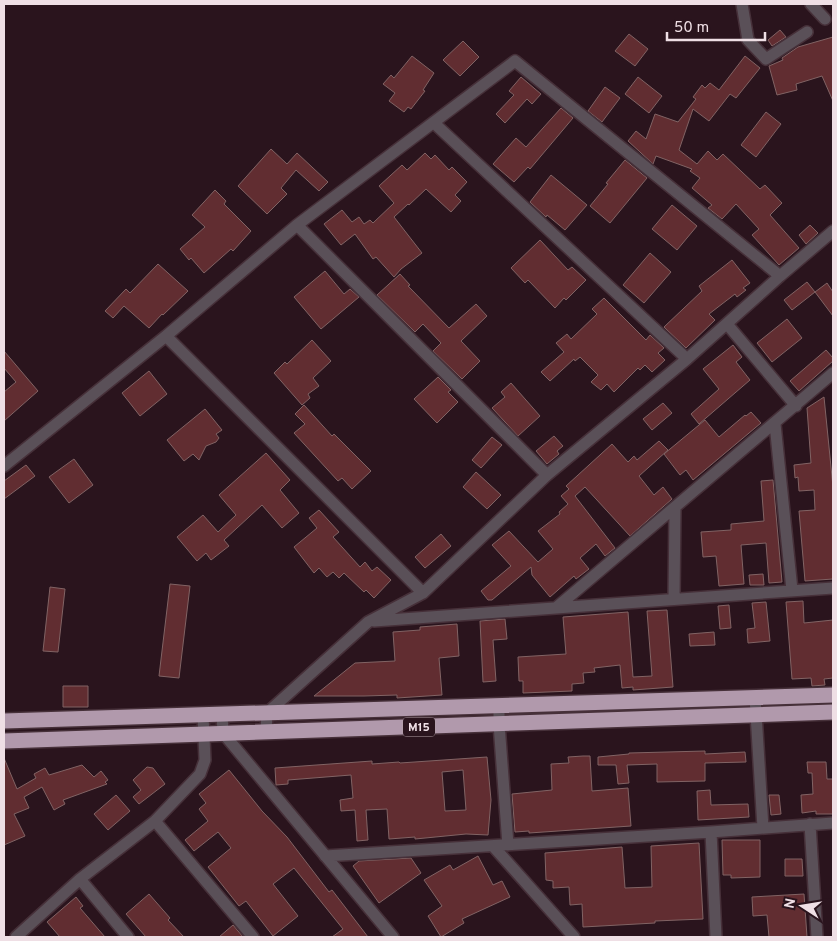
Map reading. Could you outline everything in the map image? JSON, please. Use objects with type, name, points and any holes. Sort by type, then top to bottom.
[{"type":"highway","name":"M15","points":[[4,722],[833,695]]},
{"type":"highway","name":"M15","points":[[4,741],[833,712]]},
{"type":"street","points":[[742,4],[748,40],[766,59],[807,32]]},
{"type":"street","points":[[811,4],[825,18]]},
{"type":"street","points":[[4,466],[166,336],[297,225],[514,61],[780,276]]},
{"type":"street","points":[[434,123],[687,359]]},
{"type":"street","points":[[297,225],[547,475]]},
{"type":"street","points":[[266,732],[268,713],[368,622],[423,593],[547,475],[687,359],[780,276],[833,232]]},
{"type":"street","points":[[727,324],[796,406]]},
{"type":"street","points":[[166,336],[423,593]]},
{"type":"street","points":[[557,607],[833,374]]},
{"type":"street","points":[[774,424],[792,590]]},
{"type":"street","points":[[674,599],[676,507]]},
{"type":"street","points":[[368,622],[833,588]]},
{"type":"street","points":[[755,697],[763,828]]},
{"type":"street","points":[[499,705],[498,724],[508,845]]},
{"type":"street","points":[[222,714],[224,733],[393,937]]},
{"type":"street","points":[[16,937],[80,879],[155,821],[200,774],[205,760],[203,715]]},
{"type":"street","points":[[155,821],[253,937]]},
{"type":"street","points":[[325,856],[833,823]]},
{"type":"street","points":[[810,824],[817,937]]},
{"type":"street","points":[[710,832],[716,937]]},
{"type":"street","points":[[493,846],[574,937]]},
{"type":"street","points":[[80,879],[128,937]]},
{"type":"building","points":[[780,30],[786,37],[772,46],[768,40]]},
{"type":"building","points":[[629,34],[648,49],[635,66],[615,51]]},
{"type":"building","points":[[833,37],[833,101],[822,76],[796,84],[797,90],[777,95],[769,66],[783,60],[782,58],[798,47]]},
{"type":"building","points":[[463,41],[479,57],[460,76],[443,60]]},
{"type":"building","points":[[412,56],[434,73],[423,90],[425,91],[411,109],[408,107],[404,112],[389,101],[395,93],[383,84],[391,75],[394,78]]},
{"type":"building","points":[[745,56],[760,68],[736,98],[730,94],[709,121],[693,109],[679,150],[697,164],[708,151],[717,160],[723,154],[760,189],[765,185],[782,203],[770,215],[799,248],[779,265],[752,235],[759,229],[736,204],[722,219],[708,208],[712,205],[692,188],[700,178],[690,171],[692,169],[656,156],[653,164],[628,141],[636,131],[646,139],[655,114],[678,122],[696,99],[693,97],[702,85],[705,88],[710,83],[719,90]]},
{"type":"building","points":[[521,77],[541,94],[532,104],[527,99],[505,123],[496,114],[514,95],[509,91]]},
{"type":"building","points":[[638,77],[662,96],[649,113],[625,94]]},
{"type":"building","points":[[605,87],[620,98],[602,122],[588,111]]},
{"type":"building","points":[[561,108],[573,118],[530,169],[528,167],[514,182],[493,164],[516,138],[526,147]]},
{"type":"building","points":[[766,112],[781,124],[756,157],[741,145]]},
{"type":"building","points":[[271,149],[287,164],[297,153],[328,182],[319,191],[296,170],[281,188],[287,194],[267,214],[238,186]]},
{"type":"building","points":[[425,153],[431,159],[435,155],[449,170],[452,167],[467,182],[455,195],[461,201],[451,212],[426,189],[394,217],[422,253],[401,269],[394,277],[376,257],[373,259],[355,234],[341,245],[324,224],[342,210],[352,222],[359,217],[364,224],[370,220],[373,223],[394,203],[379,186],[402,165],[407,170]]},
{"type":"building","points":[[625,160],[647,178],[610,223],[590,206]]},
{"type":"building","points":[[551,175],[587,205],[565,230],[547,215],[546,217],[530,202]]},
{"type":"building","points":[[215,190],[226,201],[224,204],[251,231],[233,251],[231,249],[204,273],[180,249],[205,227],[192,215]]},
{"type":"building","points":[[672,205],[697,226],[677,250],[652,229]]},
{"type":"building","points":[[810,225],[818,233],[806,244],[799,235]]},
{"type":"building","points":[[540,240],[568,270],[572,267],[586,280],[555,308],[528,280],[525,283],[511,268]]},
{"type":"building","points":[[650,253],[671,272],[644,303],[623,285]]},
{"type":"building","points":[[732,260],[750,283],[743,288],[746,290],[737,297],[735,294],[709,314],[715,320],[686,348],[664,327],[702,291],[699,286]]},
{"type":"building","points":[[158,264],[188,291],[149,328],[124,306],[113,318],[105,311],[126,289],[130,293]]},
{"type":"building","points":[[325,271],[344,294],[350,289],[359,297],[321,329],[294,297]]},
{"type":"building","points":[[400,274],[410,285],[408,286],[449,328],[476,304],[487,316],[461,341],[480,361],[462,379],[433,351],[441,343],[423,324],[415,332],[377,295]]},
{"type":"building","points":[[807,282],[815,292],[792,310],[784,300]]},
{"type":"building","points":[[827,283],[833,292],[833,316],[815,292]]},
{"type":"building","points":[[604,298],[646,340],[650,335],[664,348],[658,353],[665,360],[652,372],[645,365],[640,370],[638,368],[614,392],[607,384],[601,390],[591,382],[598,375],[580,357],[575,361],[574,359],[550,381],[541,372],[564,352],[556,343],[567,334],[571,339],[597,314],[592,309]]},
{"type":"building","points":[[787,319],[802,338],[772,362],[757,343]]},
{"type":"building","points":[[312,340],[331,361],[313,378],[319,386],[308,394],[310,398],[302,405],[274,373],[285,362],[287,364]]},
{"type":"building","points":[[733,345],[742,357],[736,362],[750,380],[699,424],[691,414],[719,389],[703,369]]},
{"type":"building","points":[[826,350],[833,358],[833,361],[799,391],[790,381]]},
{"type":"building","points":[[4,351],[38,391],[4,421],[4,392],[16,382],[4,368]]},
{"type":"building","points":[[149,371],[167,394],[140,416],[122,393]]},
{"type":"building","points":[[438,377],[451,390],[448,392],[458,402],[437,423],[414,399]]},
{"type":"building","points":[[511,383],[540,416],[518,436],[492,408],[505,397],[501,392]]},
{"type":"building","points":[[824,397],[833,487],[833,579],[805,581],[799,511],[815,510],[814,490],[799,491],[798,477],[795,478],[794,465],[811,463],[807,408]]},
{"type":"building","points":[[663,403],[672,413],[652,430],[643,419]]},
{"type":"building","points":[[304,405],[332,436],[334,434],[371,471],[352,489],[342,478],[338,481],[294,433],[305,424],[295,414]]},
{"type":"building","points":[[205,409],[222,430],[216,434],[219,438],[216,442],[206,446],[199,460],[193,454],[184,461],[167,440]]},
{"type":"building","points":[[751,412],[761,423],[693,480],[686,470],[680,475],[664,454],[705,420],[719,437]]},
{"type":"building","points":[[554,436],[563,446],[557,451],[559,454],[547,464],[536,451]]},
{"type":"building","points":[[492,437],[502,445],[481,468],[472,460]]},
{"type":"building","points":[[659,441],[668,450],[639,476],[654,495],[663,487],[672,499],[630,536],[585,487],[575,496],[615,548],[605,556],[596,544],[580,558],[589,569],[576,579],[574,576],[550,597],[532,575],[531,567],[492,600],[488,600],[481,591],[511,566],[492,545],[509,531],[538,562],[553,549],[538,531],[560,514],[559,512],[568,504],[561,496],[569,489],[566,486],[612,444],[628,462],[634,456],[637,460]]},
{"type":"building","points":[[266,453],[290,480],[280,490],[299,513],[282,528],[262,505],[224,540],[229,546],[211,560],[206,553],[197,561],[177,537],[203,515],[218,532],[236,515],[219,495]]},
{"type":"building","points":[[74,459],[93,485],[69,503],[49,477]]},
{"type":"building","points":[[26,465],[35,476],[4,499],[4,481]]},
{"type":"building","points":[[476,472],[501,495],[487,509],[463,487]]},
{"type":"building","points":[[773,480],[782,582],[769,583],[766,543],[741,545],[744,584],[719,586],[716,556],[703,557],[701,532],[731,530],[731,524],[764,521],[761,481]]},
{"type":"building","points":[[319,510],[339,532],[333,537],[360,567],[365,562],[372,571],[377,567],[391,580],[374,598],[366,590],[364,592],[344,573],[339,578],[333,572],[327,577],[319,568],[314,573],[294,547],[317,528],[309,518]]},
{"type":"building","points":[[441,534],[451,546],[425,568],[415,557]]},
{"type":"building","points":[[763,574],[764,585],[750,585],[749,575]]},
{"type":"building","points":[[170,584],[190,586],[179,678],[159,676]]},
{"type":"building","points":[[50,587],[65,589],[58,652],[43,651]]},
{"type":"building","points":[[803,601],[804,623],[833,620],[833,678],[824,679],[825,685],[812,686],[811,678],[792,679],[786,602]]},
{"type":"building","points":[[766,602],[770,641],[748,643],[747,629],[755,628],[752,603]]},
{"type":"building","points":[[729,605],[731,628],[720,629],[718,606]]},
{"type":"building","points":[[667,610],[673,687],[633,690],[633,687],[622,688],[620,665],[594,668],[595,672],[583,673],[584,683],[572,684],[572,691],[523,693],[523,681],[519,681],[518,657],[566,654],[563,617],[628,612],[633,677],[652,676],[647,611]]},
{"type":"building","points":[[505,619],[507,639],[493,640],[496,681],[483,682],[480,621]]},
{"type":"building","points":[[457,624],[459,656],[439,658],[442,695],[397,698],[397,695],[314,696],[355,663],[395,661],[393,632],[420,630],[420,627]]},
{"type":"building","points":[[714,632],[715,645],[690,646],[689,634]]},
{"type":"building","points":[[63,686],[88,686],[88,707],[63,707]]},
{"type":"building","points":[[705,751],[705,754],[745,752],[746,762],[705,763],[705,781],[657,782],[657,764],[627,765],[629,783],[618,784],[616,765],[598,765],[598,757],[629,753]]},
{"type":"building","points":[[590,756],[592,791],[628,788],[631,826],[529,833],[529,831],[515,832],[512,794],[552,790],[551,764],[569,763],[568,757]]},
{"type":"building","points":[[487,757],[491,800],[488,835],[466,834],[415,839],[415,837],[389,839],[387,809],[366,810],[368,840],[357,841],[355,810],[341,811],[340,800],[353,798],[351,775],[288,780],[288,784],[276,785],[275,768],[372,761],[372,764]],"holes":[[[463,770],[466,810],[445,811],[442,772]]]},
{"type":"building","points":[[4,758],[17,789],[36,778],[34,774],[45,768],[49,775],[82,765],[94,777],[101,771],[108,780],[105,782],[107,784],[63,800],[65,804],[54,810],[42,787],[24,797],[29,808],[14,814],[25,836],[4,845]]},
{"type":"building","points":[[807,762],[826,762],[827,779],[833,779],[833,814],[816,814],[816,811],[802,813],[801,795],[813,794],[812,773],[808,773]]},
{"type":"building","points":[[147,767],[153,768],[165,784],[139,804],[133,797],[141,790],[133,780]]},
{"type":"building","points":[[229,770],[262,811],[287,837],[329,892],[332,890],[368,937],[332,937],[343,929],[294,868],[273,884],[298,916],[273,936],[246,901],[239,906],[208,867],[231,848],[218,832],[194,851],[185,840],[208,821],[199,809],[206,803],[199,794]]},
{"type":"building","points":[[710,790],[711,805],[748,804],[749,817],[698,820],[697,791]]},
{"type":"building","points":[[116,795],[130,811],[108,830],[94,814]]},
{"type":"building","points":[[769,795],[779,795],[781,814],[771,815]]},
{"type":"building","points":[[722,840],[760,840],[760,877],[731,878],[731,875],[723,875]]},
{"type":"building","points":[[699,843],[703,919],[583,927],[582,904],[570,905],[569,887],[553,888],[553,881],[546,880],[545,853],[622,847],[625,888],[652,887],[651,846]]},
{"type":"building","points":[[478,856],[493,885],[502,881],[510,897],[462,919],[464,923],[441,937],[428,916],[442,906],[424,880],[450,865],[453,870]]},
{"type":"building","points":[[411,858],[421,873],[379,903],[353,866],[359,861]]},
{"type":"building","points":[[785,859],[802,859],[803,876],[785,876]]},
{"type":"building","points":[[149,894],[170,918],[168,920],[184,937],[146,937],[126,914]]},
{"type":"building","points":[[804,894],[807,937],[769,937],[767,915],[753,916],[752,897]]},
{"type":"building","points":[[76,897],[83,906],[80,908],[105,937],[60,937],[47,922]]},
{"type":"building","points":[[233,925],[243,937],[219,937]]}]
